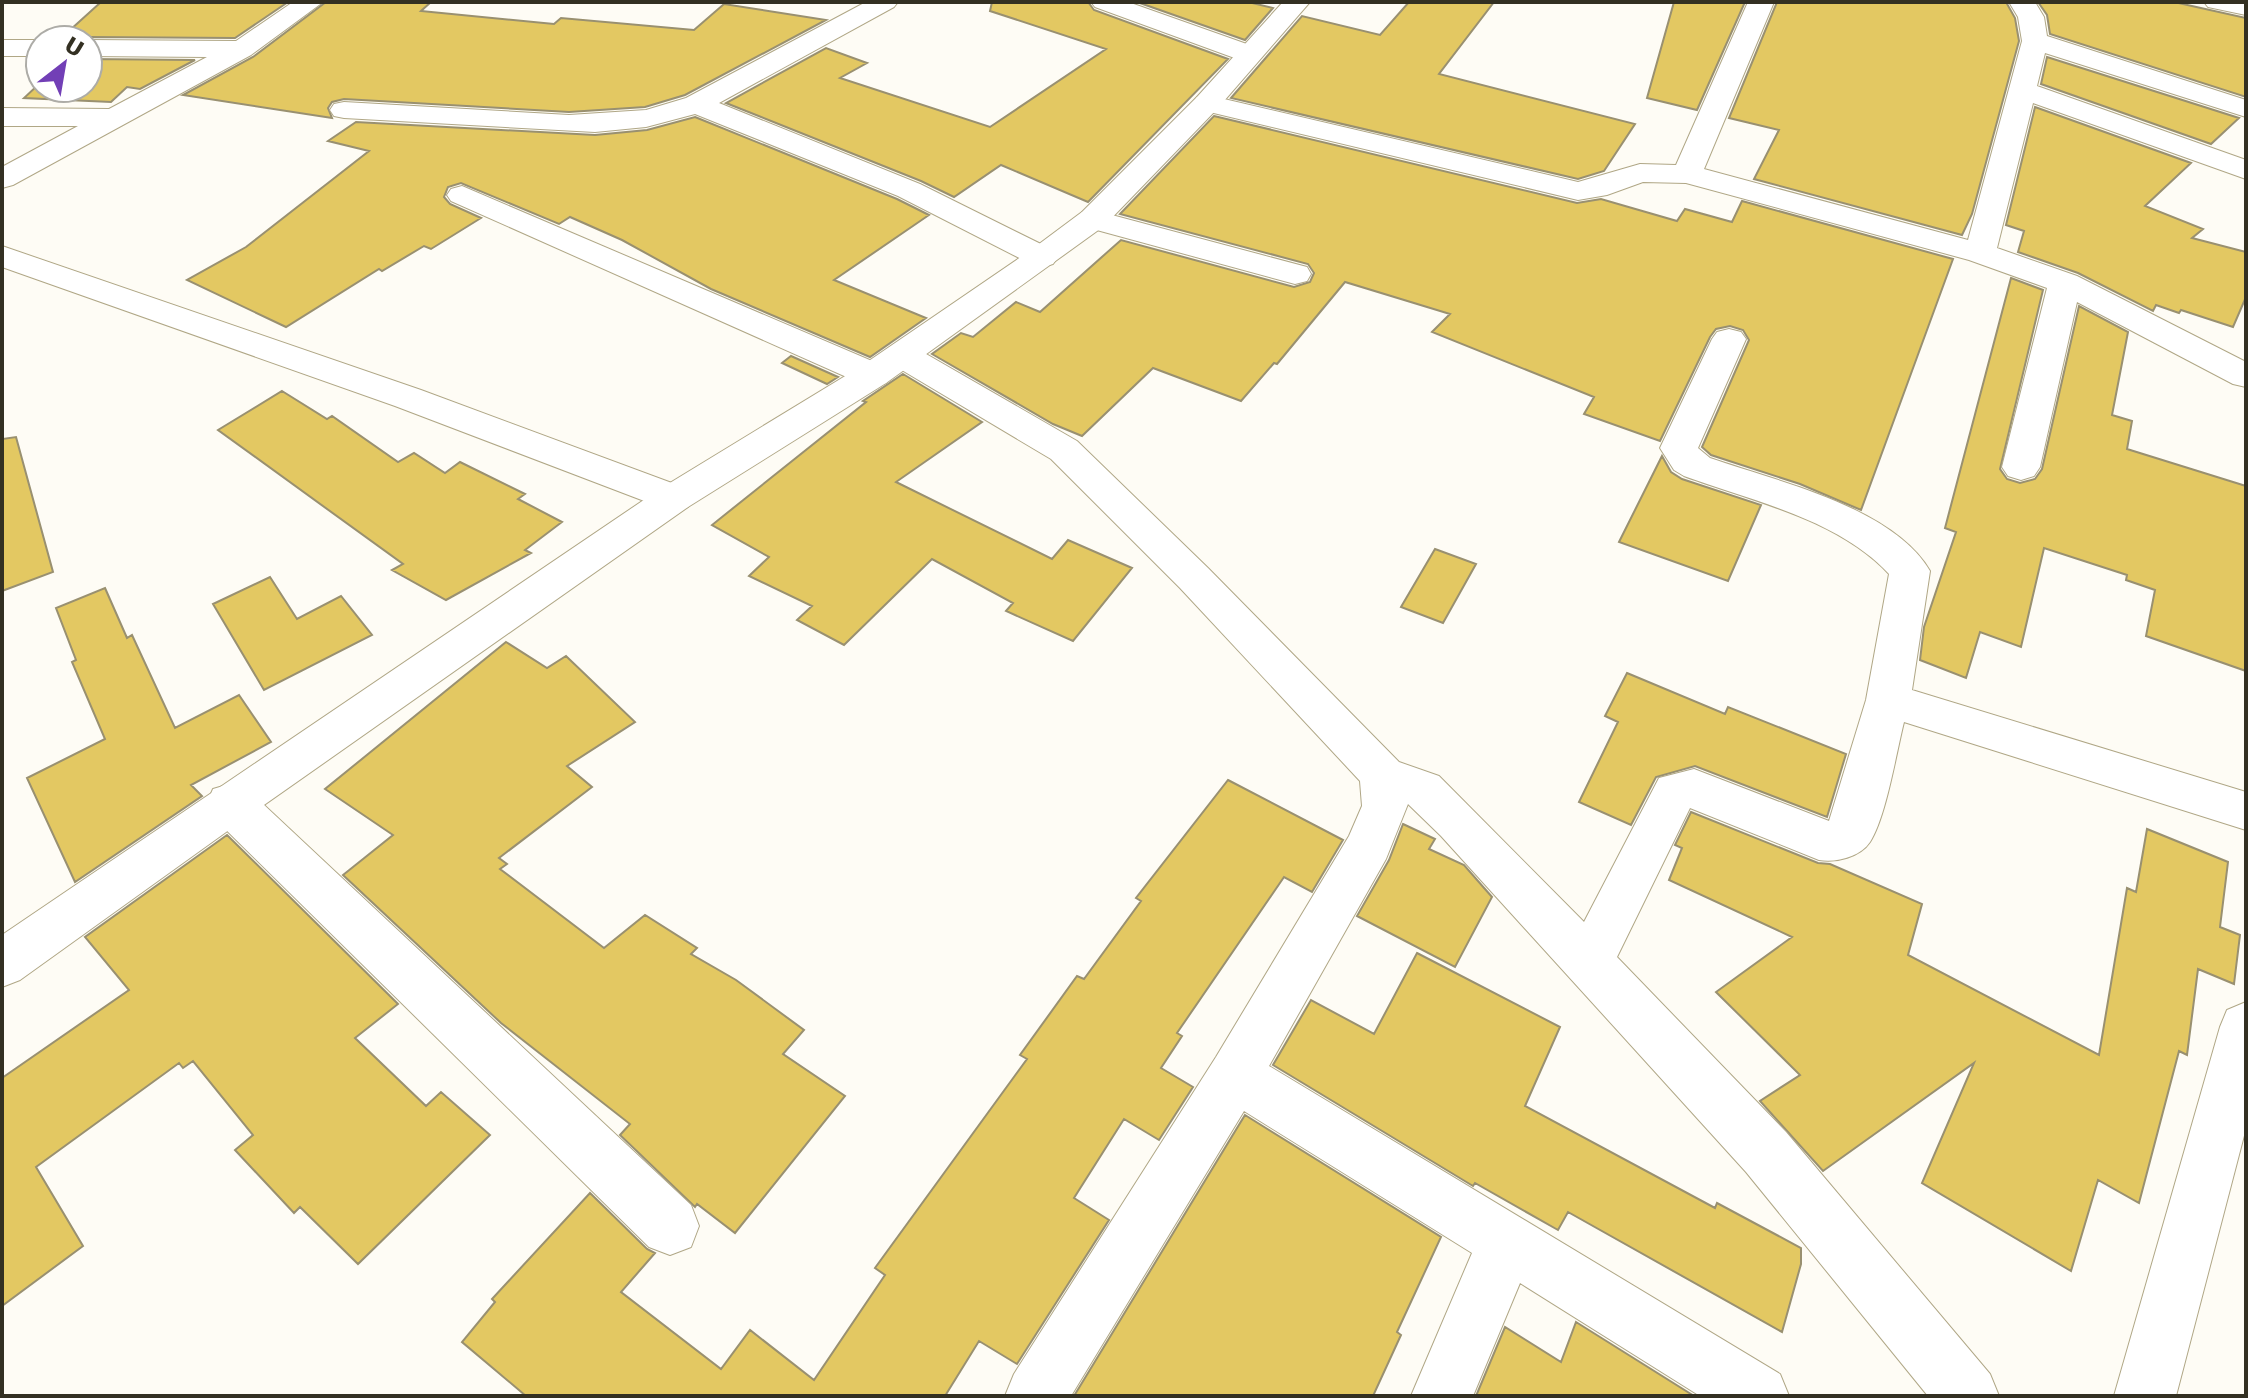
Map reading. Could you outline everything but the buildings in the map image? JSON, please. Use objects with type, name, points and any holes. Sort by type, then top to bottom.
[{"type":"street","points":[[2,179],[242,49],[310,2]]},
{"type":"street","points":[[344,110],[562,124],[630,123],[670,115],[696,104],[885,2]]},
{"type":"street","points":[[1104,2],[1249,54]]},
{"type":"street","points":[[2,964],[674,498],[888,365],[1042,257],[1093,219],[1207,103],[1297,2]]},
{"type":"street","points":[[1687,174],[1761,2]]},
{"type":"street","points":[[1980,253],[2035,41],[2031,17],[2022,2]]},
{"type":"street","points":[[2217,2],[2246,7]]},
{"type":"street","points":[[2035,41],[2246,109]]},
{"type":"street","points":[[2,48],[24,48]]},
{"type":"street","points":[[104,48],[242,49]]},
{"type":"street","points":[[2023,90],[2246,170]]},
{"type":"street","points":[[1207,103],[1578,191],[1596,189],[1640,173],[1687,174],[1980,253],[2065,283],[2246,376]]},
{"type":"street","points":[[696,104],[909,190],[1042,257]]},
{"type":"street","points":[[2,117],[112,118]]},
{"type":"street","points":[[462,195],[888,365],[1064,450],[1194,578],[1383,775],[1423,789],[1458,822],[1766,1152],[1968,1396]]},
{"type":"street","points":[[1093,219],[1295,274]]},
{"type":"street","points":[[2,256],[408,398],[674,498]]},
{"type":"street","points":[[2021,467],[2065,283]]},
{"type":"street","points":[[1589,962],[1675,791],[1694,788],[1819,840],[1844,839],[1853,828],[1888,700],[1910,571],[1903,562],[1891,549],[1853,525],[1697,467],[1687,461],[1679,448],[1729,339]]},
{"type":"street","points":[[1888,700],[2246,811]]},
{"type":"street","points":[[1036,1396],[1235,1075],[1369,845],[1385,806],[1383,775]]},
{"type":"street","points":[[230,803],[670,1226]]},
{"type":"street","points":[[2145,1396],[2246,1027]]},
{"type":"street","points":[[1235,1075],[1758,1396]]},
{"type":"street","points":[[1442,1396],[1507,1242]]}]
